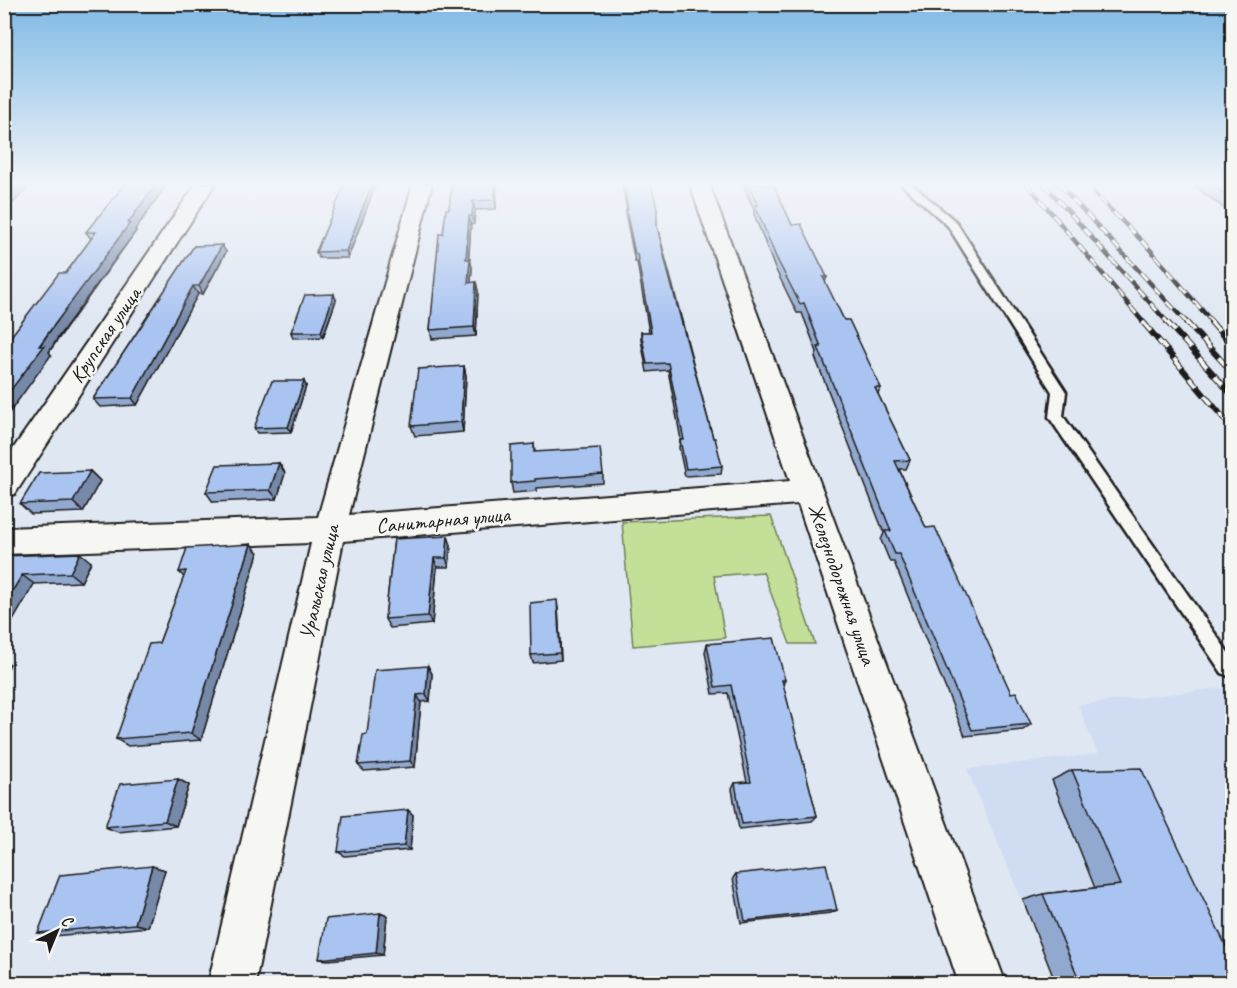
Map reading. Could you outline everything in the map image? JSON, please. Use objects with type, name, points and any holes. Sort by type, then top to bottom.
[{"type":"street","name":"Крупская улица","points":[[4,486],[174,230]]},
{"type":"street","name":"Уральская улица","points":[[231,984],[330,529],[410,230]]},
{"type":"street","name":"Железнодорожная улица","points":[[716,230],[983,984]]},
{"type":"street","name":"Санитарная улица","points":[[4,541],[330,529],[809,491]]},
{"type":"lane","points":[[956,230],[1059,392],[1056,417],[1228,667]]},
{"type":"shaded area","points":[[1221,688],[1232,691],[1232,983],[1056,983],[967,769],[1098,754],[1078,705]]},
{"type":"green space","points":[[771,516],[815,644],[790,644],[763,572],[714,576],[725,638],[633,646],[622,522]]},
{"type":"building","points":[[88,230],[125,230],[39,346],[44,346],[4,399],[4,348],[59,273],[66,273],[96,232],[86,232]]},
{"type":"building","points":[[325,230],[354,230],[346,251],[316,252]]},
{"type":"building","points":[[443,230],[468,230],[466,259],[470,259],[468,283],[476,282],[474,327],[430,330],[439,234],[443,234]]},
{"type":"building","points":[[630,230],[658,230],[722,466],[686,469],[680,440],[684,440],[668,363],[647,364],[641,332],[651,332],[637,254],[635,254]]},
{"type":"building","points":[[765,230],[804,230],[827,277],[823,277],[844,320],[849,320],[881,388],[875,388],[910,460],[895,461],[926,528],[935,527],[1011,693],[1016,692],[1031,724],[972,730],[899,554],[895,554],[885,531],[891,531],[818,347],[821,347],[804,303],[800,304]]},
{"type":"building","points":[[222,245],[199,286],[193,286],[132,398],[93,399],[194,246]]},
{"type":"building","points":[[334,294],[321,332],[291,332],[305,295]]},
{"type":"building","points":[[464,366],[461,422],[411,426],[418,369]]},
{"type":"building","points":[[272,381],[304,381],[288,427],[254,428]]},
{"type":"building","points":[[534,444],[534,452],[600,448],[603,474],[511,483],[511,446]]},
{"type":"building","points":[[279,463],[270,490],[206,492],[217,465]]},
{"type":"building","points":[[90,471],[73,502],[20,504],[39,473]]},
{"type":"building","points":[[448,536],[446,558],[434,558],[428,616],[385,619],[394,539]]},
{"type":"building","points":[[251,544],[191,733],[116,739],[149,644],[159,643],[186,571],[179,572],[187,548]]},
{"type":"building","points":[[80,553],[70,573],[22,575],[4,605],[4,556]]},
{"type":"building","points":[[557,600],[560,653],[531,655],[530,603]]},
{"type":"building","points":[[774,638],[785,680],[782,680],[817,816],[742,824],[735,783],[751,782],[731,685],[715,687],[707,644]]},
{"type":"building","points":[[428,666],[426,694],[417,695],[410,761],[358,765],[363,735],[367,734],[375,670]]},
{"type":"building","points":[[1141,768],[1226,946],[1233,946],[1233,984],[1081,984],[1043,894],[1120,885],[1072,770]]},
{"type":"building","points":[[178,779],[165,821],[105,827],[120,784]]},
{"type":"building","points":[[408,810],[404,846],[338,852],[343,816]]},
{"type":"building","points":[[826,864],[837,910],[745,921],[736,874]]},
{"type":"building","points":[[152,866],[135,924],[38,933],[60,875]]},
{"type":"building","points":[[380,913],[376,953],[319,959],[326,919]]},
{"type":"building","points":[[851,976],[853,984],[797,984],[796,982]]},
{"type":"railway","points":[[1066,230],[1144,323]]},
{"type":"railway","points":[[1085,230],[1168,323]]},
{"type":"railway","points":[[1101,230],[1187,323]]},
{"type":"railway","points":[[1131,230],[1213,323]]},
{"type":"railway","points":[[1143,322],[1232,428]]},
{"type":"railway","points":[[1167,322],[1232,395]]},
{"type":"railway","points":[[1186,322],[1232,372]]},
{"type":"railway","points":[[1211,322],[1232,346]]}]
